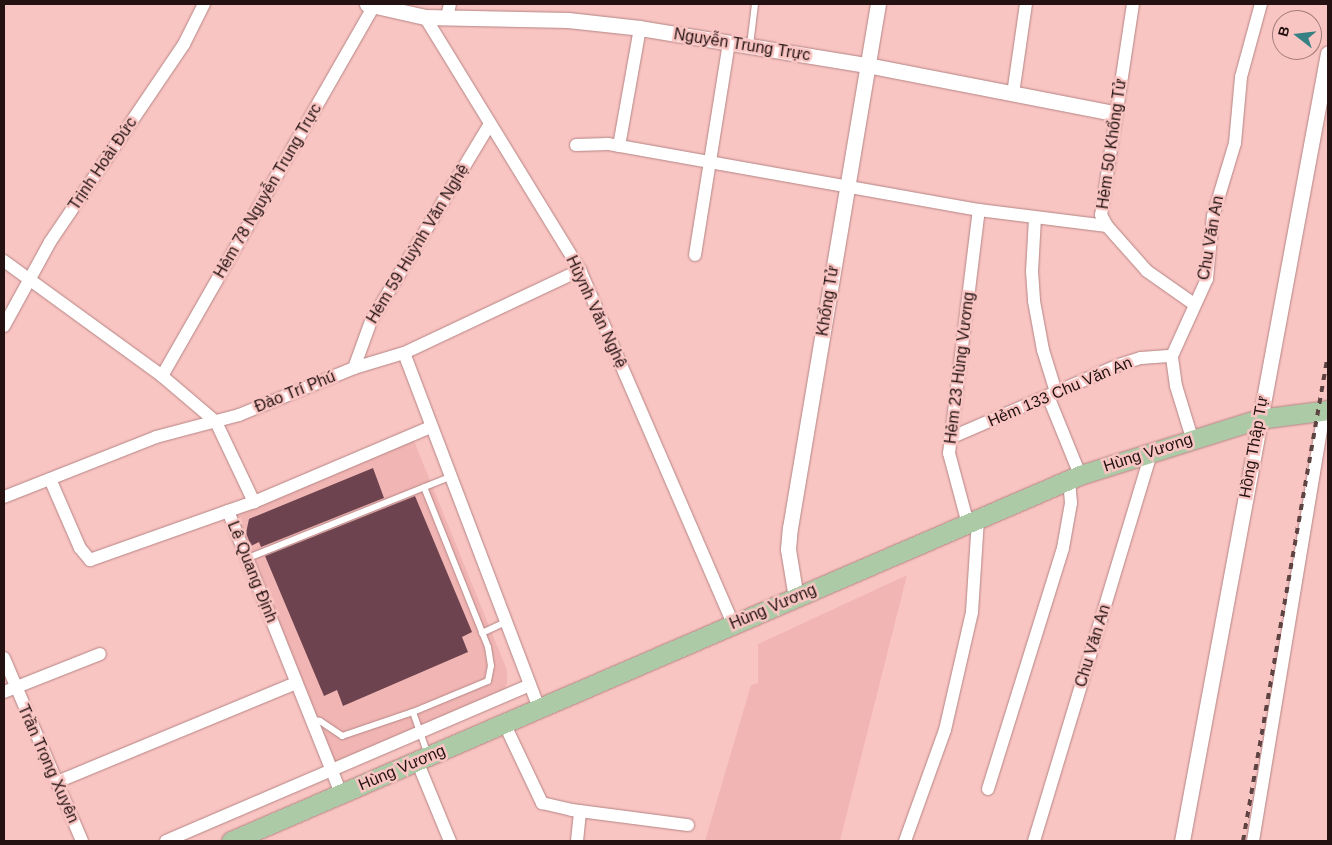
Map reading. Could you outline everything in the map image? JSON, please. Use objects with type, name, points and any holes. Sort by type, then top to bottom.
[{"type":"main road","name":"Hùng Vương","points":[[230,841],[1075,478],[1152,450],[1259,419],[1326,410]]},
{"type":"street","name":"Trịnh Hoài Đức","points":[[4,326],[28,280],[81,195],[184,44],[204,4]]},
{"type":"street","name":"Khổng Tử","points":[[796,598],[788,549],[790,528],[878,4]]},
{"type":"street","points":[[1013,94],[1026,4]]},
{"type":"street","name":"Hẻm 50 Khổng Tử","points":[[1133,4],[1114,113],[1101,206],[1107,226],[1154,277],[1194,304]]},
{"type":"street","name":"Chu Văn An","points":[[1172,356],[1207,279],[1213,216],[1234,142],[1241,77],[1261,4]]},
{"type":"street","name":"Nguyễn Trung Trực","points":[[371,5],[425,17],[448,10],[640,28],[867,65],[1114,113]]},
{"type":"street","name":"Hẻm 78 Nguyễn Trung Trực","points":[[162,376],[371,5]]},
{"type":"street","name":"Hùynh Văn Nghệ","points":[[425,17],[580,270],[733,624]]},
{"type":"street","points":[[619,146],[640,28]]},
{"type":"street","points":[[695,255],[710,164],[712,135],[729,43]]},
{"type":"street","name":"Hồng Thập Tự","points":[[1182,841],[1328,52]]},
{"type":"street","name":"Hẻm 59 Huỳnh Văn Nghệ","points":[[354,368],[371,322],[490,124]]},
{"type":"street","points":[[576,145],[590,142],[619,146],[710,164],[979,210],[1107,226]]},
{"type":"street","name":"Hẻm 23 Hùng Vương","points":[[973,521],[951,468],[950,438],[979,210]]},
{"type":"street","points":[[988,789],[1063,548],[1075,478],[1052,394],[1034,301],[1032,255],[1035,218]]},
{"type":"street","name":"Lê Quang Định","points":[[4,261],[162,376],[216,422],[254,502],[228,511],[309,718],[341,794]]},
{"type":"street","name":"Đào Trí Phú","points":[[4,497],[156,437],[216,422],[354,368],[404,353],[580,270]]},
{"type":"street","points":[[404,353],[449,477],[539,708]]},
{"type":"street","points":[[1172,356],[1176,386],[1192,438]]},
{"type":"street","name":"Hẻm 133 Chu Văn An","points":[[950,438],[1132,360],[1172,356]]},
{"type":"street","points":[[1253,841],[1326,410]]},
{"type":"street","points":[[254,502],[431,427]]},
{"type":"street","name":"Chu Văn An","points":[[1034,841],[1152,450]]},
{"type":"street","points":[[50,479],[80,548],[90,560],[228,511]]},
{"type":"street","points":[[905,841],[946,730],[972,612],[973,521]]},
{"type":"street","points":[[9,690],[100,654]]},
{"type":"street","name":"Trần Trọng Xuyên","points":[[4,658],[9,690],[56,782],[82,841]]},
{"type":"street","points":[[56,782],[296,683]]},
{"type":"street","points":[[166,841],[330,768],[530,685]]},
{"type":"street","points":[[504,724],[542,803],[580,811],[688,825]]},
{"type":"street","points":[[423,758],[450,841]]},
{"type":"street","points":[[577,841],[580,811]]},
{"type":"lane","points":[[750,46],[756,4]]},
{"type":"lane","points":[[248,558],[449,477]]},
{"type":"lane","points":[[309,718],[320,721],[342,736],[413,712],[488,681],[491,666],[482,633],[424,487]]},
{"type":"lane","points":[[482,633],[506,622]]},
{"type":"lane","points":[[413,712],[420,731],[423,758]]},
{"type":"shaded area","points":[[412,436],[507,670],[507,683],[505,689],[334,765],[234,514]]},
{"type":"shaded area","points":[[907,575],[840,841],[705,841],[751,685],[758,683],[758,644]]},
{"type":"building","points":[[373,468],[384,498],[261,547],[259,542],[251,546],[246,533],[249,519]]},
{"type":"building","points":[[415,496],[472,632],[462,637],[468,652],[343,706],[337,690],[324,696],[265,556]]},
{"type":"railway","points":[[1243,841],[1328,356]]}]
